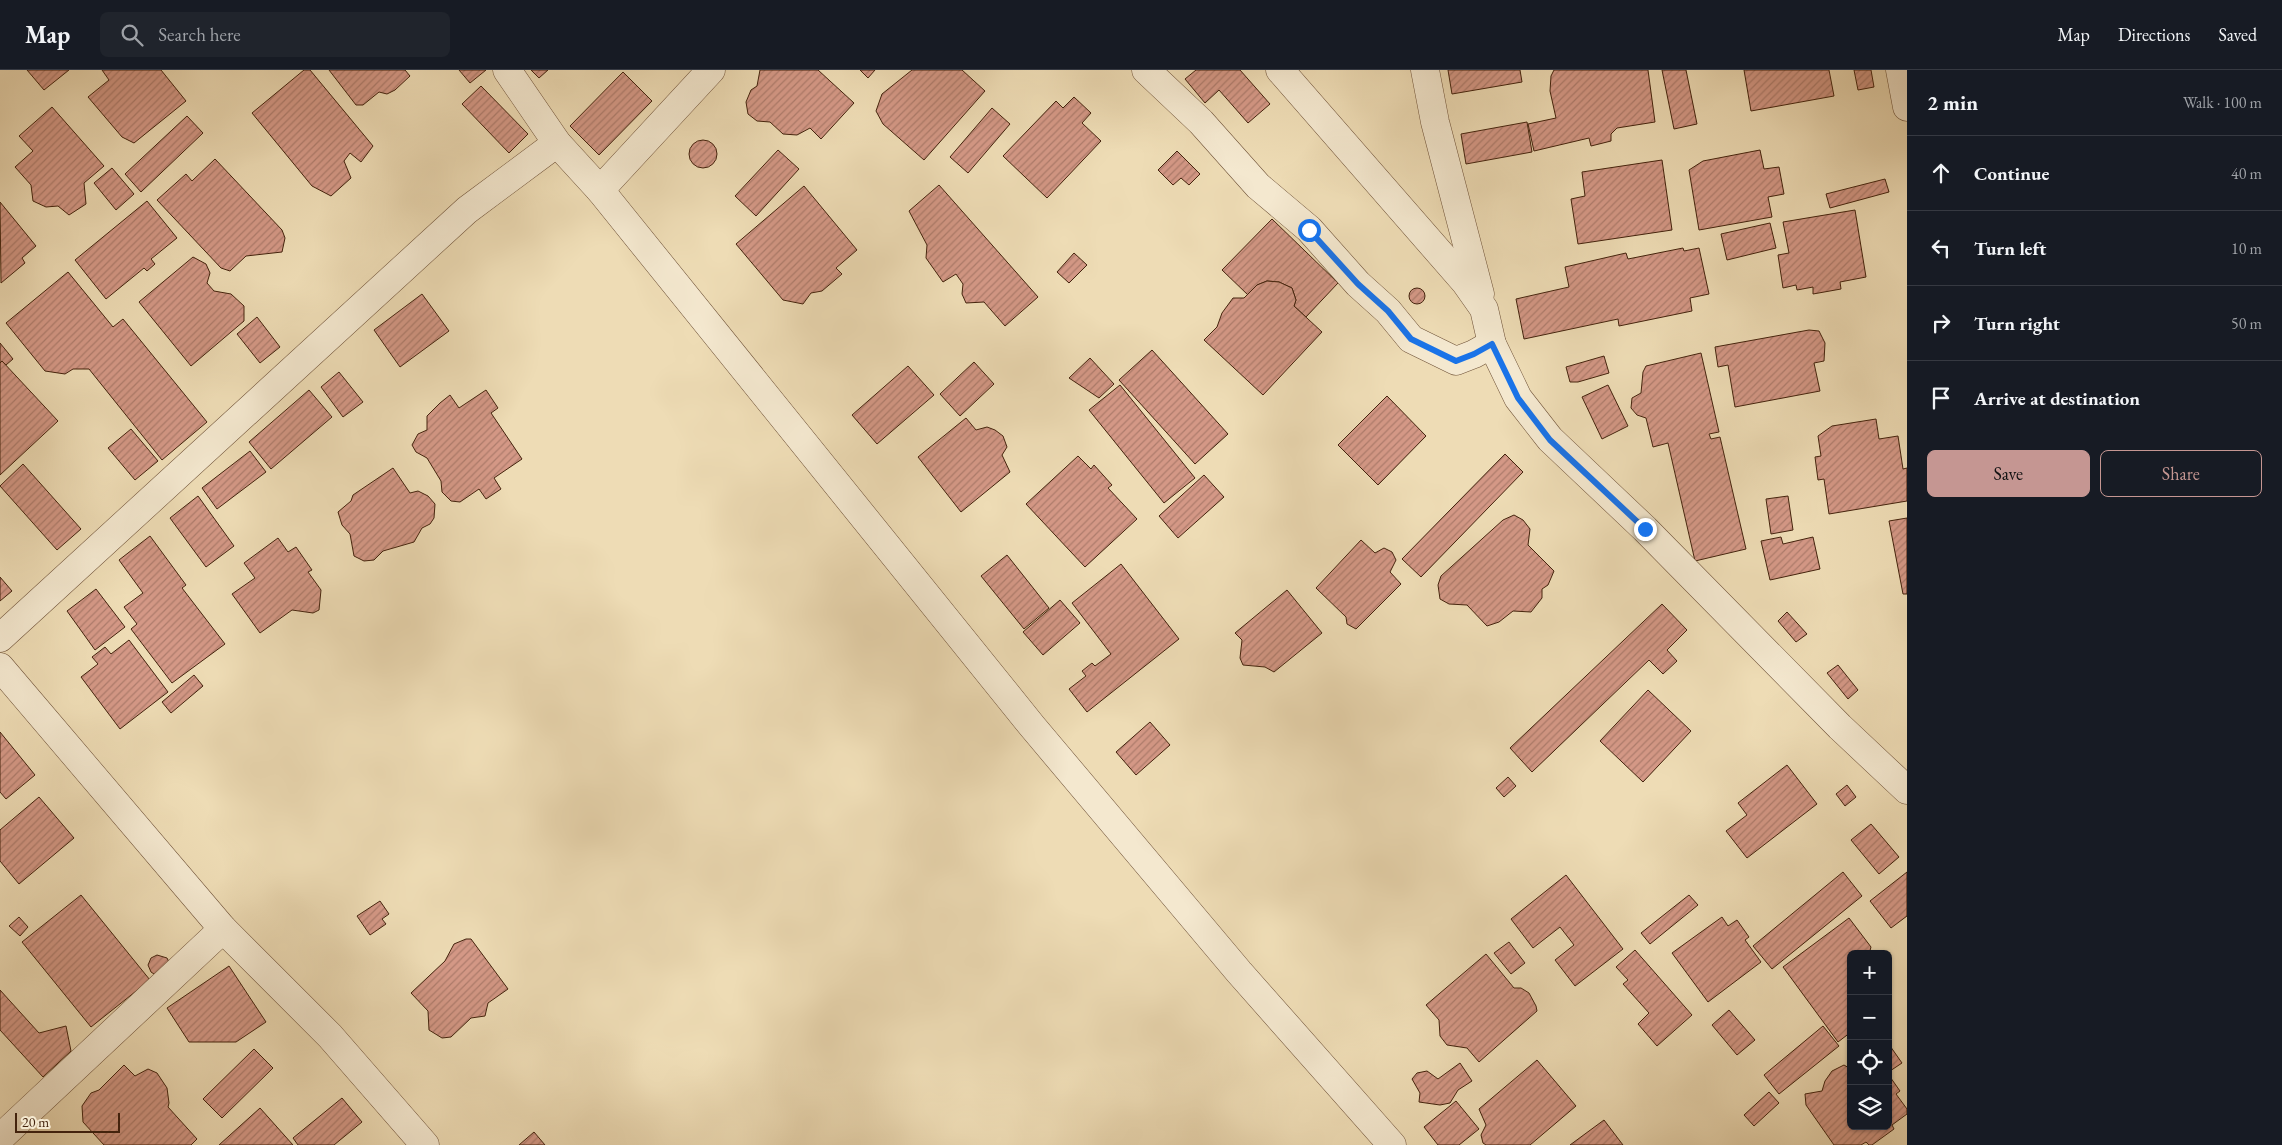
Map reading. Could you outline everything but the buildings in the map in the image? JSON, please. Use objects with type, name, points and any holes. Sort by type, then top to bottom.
[{"type":"street","points":[[507,70],[558,143],[600,190],[1032,726],[1239,972],[1392,1145]]},
{"type":"street","points":[[600,190],[711,70]]},
{"type":"street","points":[[1146,70],[1201,122],[1258,186],[1309,230],[1358,284],[1388,311],[1411,339],[1456,361],[1492,344]]},
{"type":"street","points":[[1280,70],[1465,282],[1484,309]]},
{"type":"street","points":[[1425,70],[1435,122],[1492,344],[1518,398],[1550,440],[1645,529],[1840,727],[1907,790]]},
{"type":"street","points":[[1900,70],[1907,107]]},
{"type":"street","points":[[0,638],[467,210],[558,143]]},
{"type":"street","points":[[0,666],[223,929],[330,1036],[425,1145]]},
{"type":"street","points":[[0,1138],[223,929]]},
{"type":"route","points":[[1309,230],[1358,284],[1388,311],[1411,339],[1456,361],[1492,344],[1518,398],[1550,440],[1645,529]]}]
